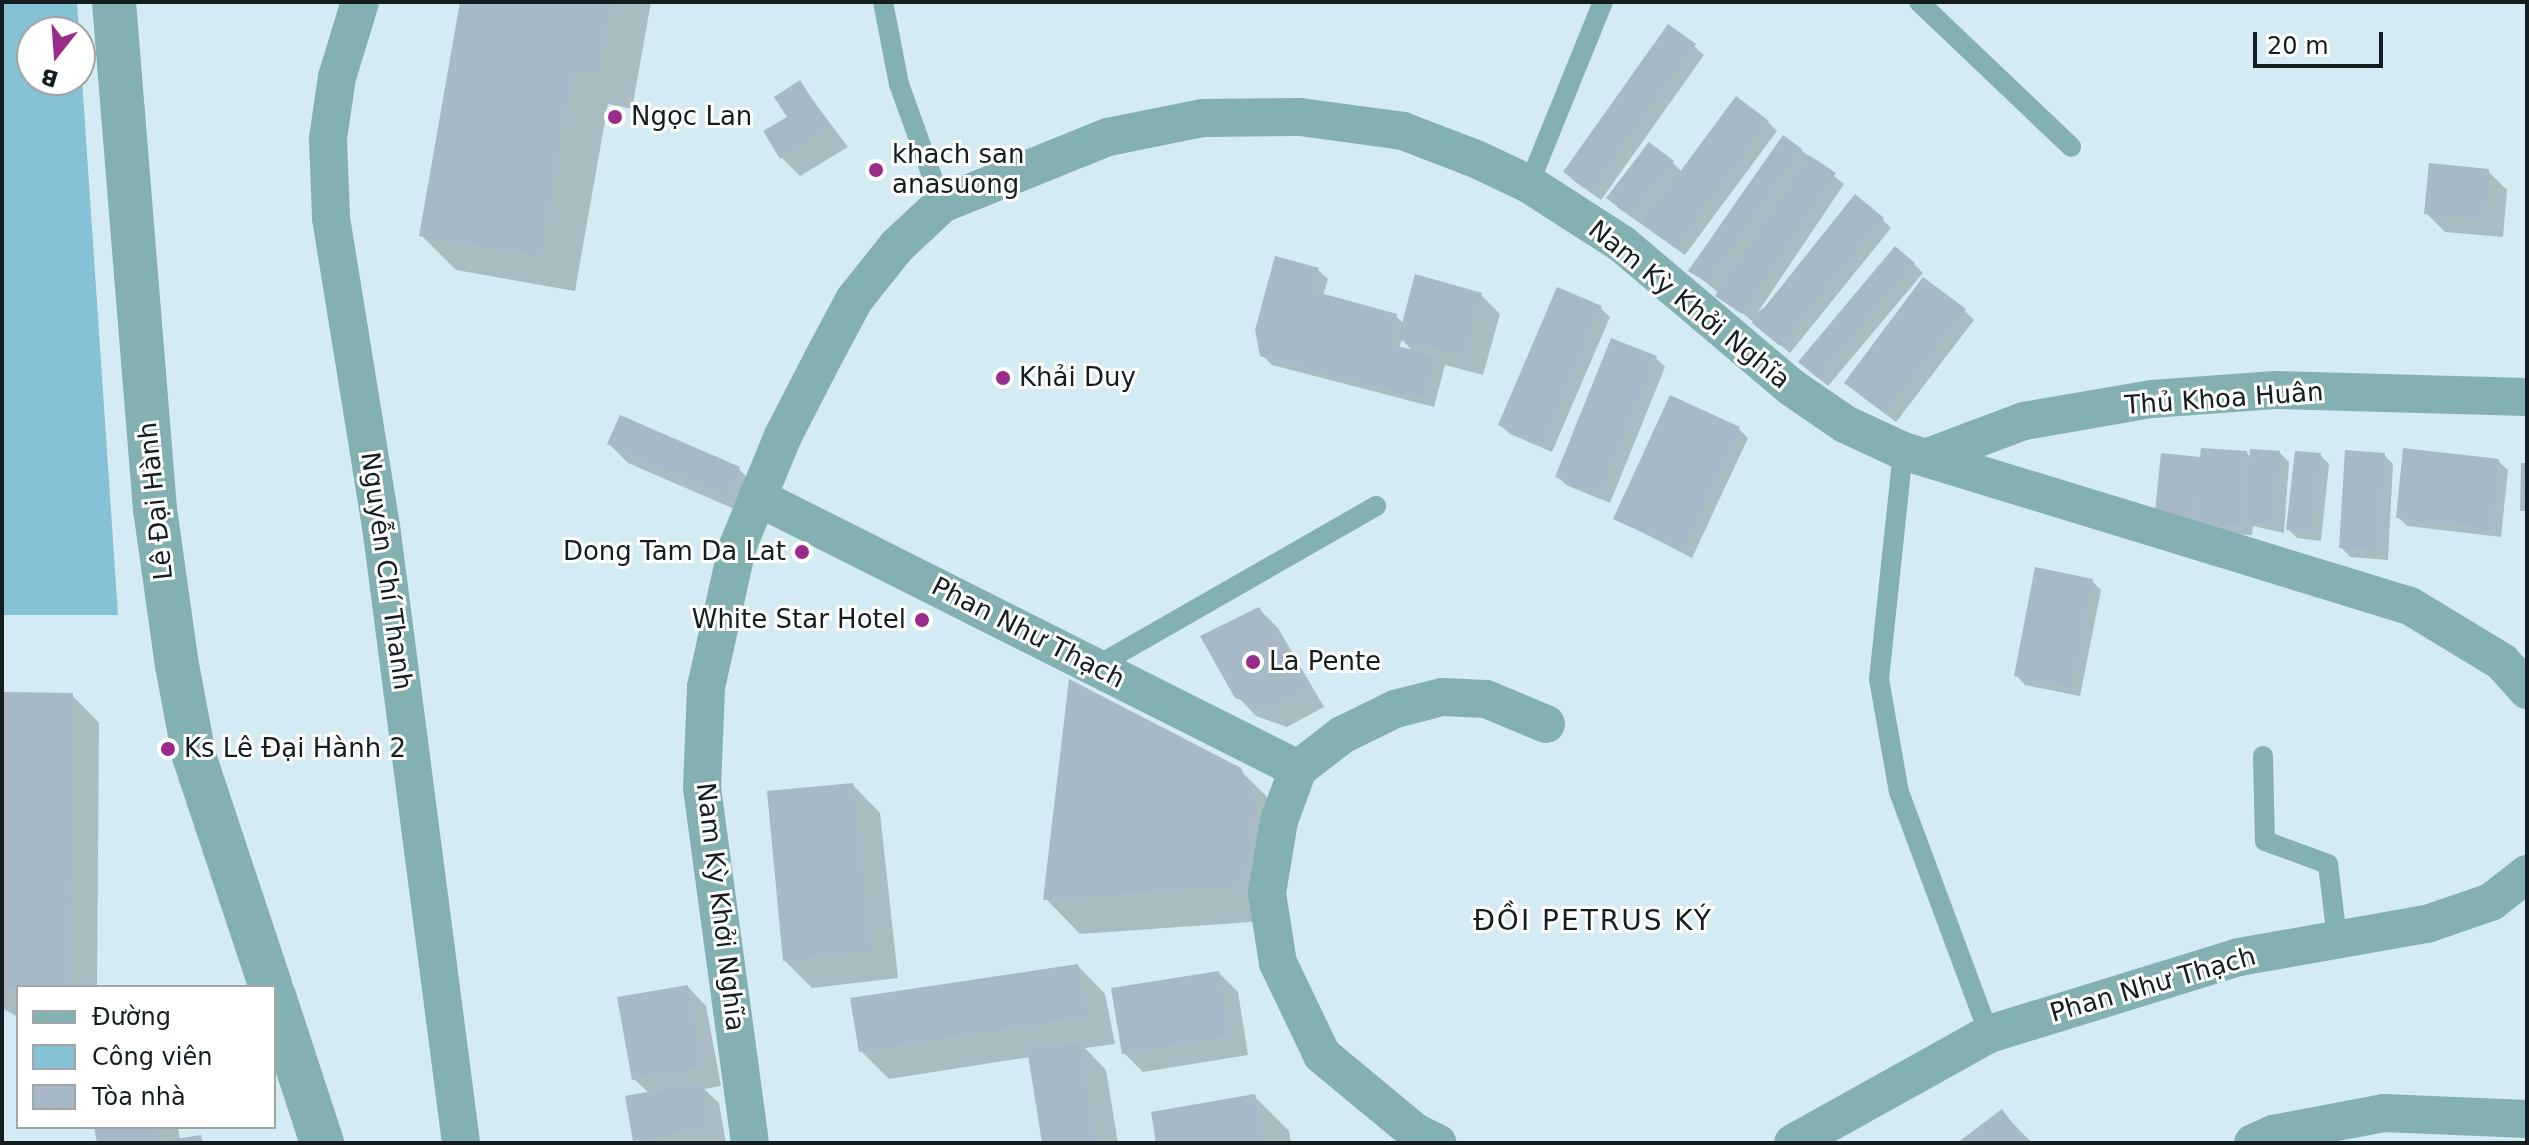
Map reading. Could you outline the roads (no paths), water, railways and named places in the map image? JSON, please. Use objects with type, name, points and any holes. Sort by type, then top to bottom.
[{"type":"street","name":"Lê Đại Hành","points":[[114,2],[149,446],[177,665],[194,756],[270,985]]},
{"type":"street","name":"Nguyễn Chí Thanh","points":[[360,2],[337,77],[328,139],[331,218],[381,526],[461,1143]]},
{"type":"street","name":"Nam Kỳ Khởi Nghĩa","points":[[750,1143],[702,788],[706,687],[720,607],[757,497],[783,436],[854,300],[897,246],[942,204],[1108,137],[1203,118],[1300,117],[1403,131],[1529,184],[1622,244],[1791,387],[1845,424],[1916,454]]},
{"type":"street","name":"Thủ Khoa Huân","points":[[1916,454],[2024,421],[2152,399],[2275,390],[2527,397]]},
{"type":"street","points":[[1916,454],[2410,606],[2502,662],[2527,690]]},
{"type":"street","name":"Phan Như Thạch","points":[[757,497],[1298,769]]},
{"type":"street","points":[[1438,1143],[1415,1132],[1322,1055],[1278,963],[1267,893],[1279,821],[1298,769],[1342,735],[1395,709],[1442,697],[1486,699],[1546,724]]},
{"type":"street","name":"Phan Như Thạch","points":[[1793,1143],[1989,1034],[2239,957],[2427,924],[2491,902],[2527,874]]},
{"type":"street","points":[[276,1002],[322,1143]]},
{"type":"street","points":[[2253,1143],[2273,1134],[2384,1113],[2527,1119]]},
{"type":"lane","points":[[883,2],[899,84],[942,204]]},
{"type":"lane","points":[[1529,184],[1603,2]]},
{"type":"lane","points":[[1919,2],[2071,147]]},
{"type":"lane","points":[[1916,454],[1879,679],[1899,792],[1989,1034]]},
{"type":"lane","points":[[1095,667],[1376,506]]},
{"type":"lane","points":[[2263,756],[2265,841],[2328,864],[2337,938]]},
{"type":"place","name":"Ngọc Lan","points":[[615,117]]},
{"type":"place","name":"khach san anasuong","points":[[876,170]]},
{"type":"place","name":"Khải Duy","points":[[1003,378]]},
{"type":"place","name":"Dong Tam Da Lat","points":[[802,552]]},
{"type":"place","name":"White Star Hotel","points":[[922,620]]},
{"type":"place","name":"La Pente","points":[[1253,662]]},
{"type":"place","name":"Ks Lê Đại Hành 2","points":[[168,749]]},
{"type":"district","name":"ĐỒI PETRUS KÝ","points":[[1593,921]]}]
